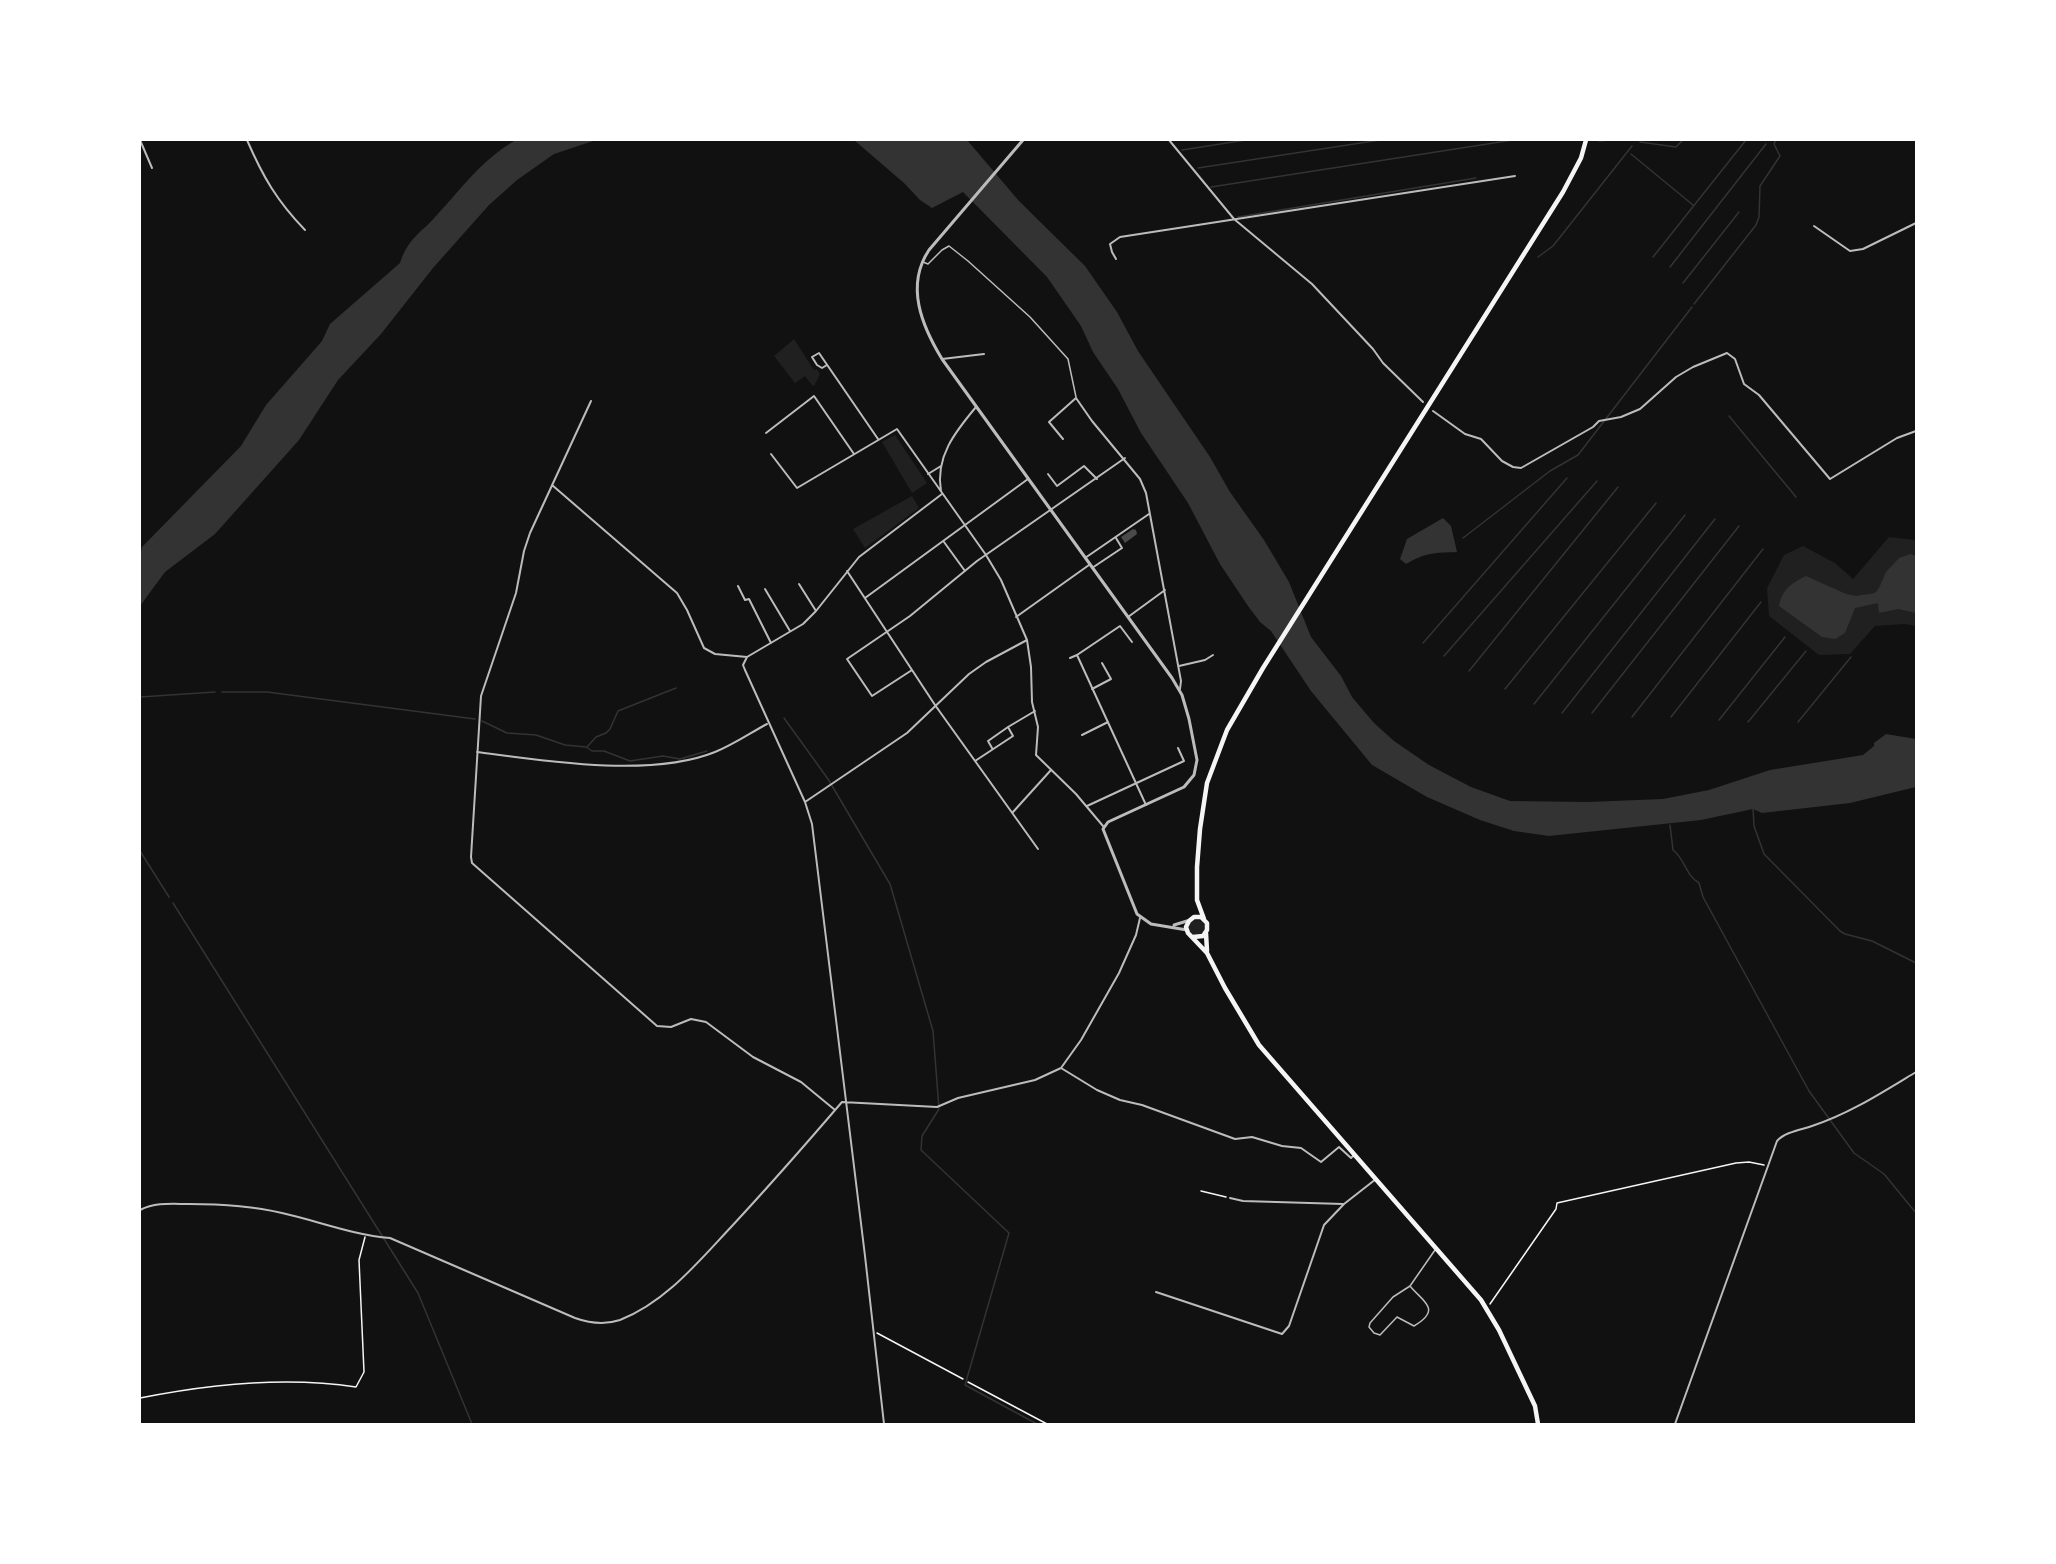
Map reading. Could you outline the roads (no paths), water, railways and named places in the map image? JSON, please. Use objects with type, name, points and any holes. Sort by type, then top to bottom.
[{"type":"main road","points":[[1538,1425],[1535,1406],[1486,1307],[1259,1045],[1207,953],[1187,930],[1197,900],[1197,867],[1202,812],[1212,768],[1238,708],[1563,192],[1581,158],[1586,140]]},
{"type":"main road","points":[[1197,900],[1208,926],[1205,940],[1207,953]]},
{"type":"main road","points":[[1190,920],[1198,917],[1204,919]]},
{"type":"main road","points":[[1193,937],[1200,937],[1206,933]]},
{"type":"street","points":[[140,140],[152,168]]},
{"type":"street","points":[[247,140],[271,189],[305,230]]},
{"type":"street","points":[[1023,140],[937,239],[922,262],[917,285],[918,301],[923,322],[942,359],[1180,692],[1189,719],[1197,768],[1193,777],[1186,785],[1103,826]]},
{"type":"street","points":[[1169,140],[1234,219],[1312,284],[1373,349],[1383,363],[1423,402]]},
{"type":"street","points":[[1116,259],[1110,244],[1120,237],[1515,176]]},
{"type":"street","points":[[1814,226],[1850,250],[1863,249],[1917,223]]},
{"type":"street","points":[[827,365],[822,368],[812,357],[819,353],[878,440]]},
{"type":"street","points":[[1432,411],[1465,434],[1481,439],[1502,461],[1513,467],[1521,468],[1605,419],[1622,417],[1640,409],[1676,377],[1693,367],[1727,353],[1735,360],[1744,384],[1759,395],[1830,479],[1897,438],[1917,431]]},
{"type":"street","points":[[942,359],[984,354]]},
{"type":"street","points":[[766,434],[814,396],[854,454]]},
{"type":"street","points":[[1063,439],[1049,422],[1076,398],[1140,479],[1146,493],[1165,590],[1179,666],[1180,692]]},
{"type":"street","points":[[591,400],[551,484],[524,551],[516,593],[481,696],[472,863],[657,1026],[671,1027],[691,1019],[706,1022],[753,1057],[801,1082],[835,1110]]},
{"type":"street","points":[[942,494],[941,466],[955,432],[976,407]]},
{"type":"street","points":[[771,454],[797,488],[897,429],[986,555],[1001,580],[1027,640],[1031,667],[1031,695],[1038,727],[1036,755],[1087,806],[1103,826],[1134,909],[1140,918],[1151,924],[1187,930]]},
{"type":"street","points":[[912,670],[872,696],[847,659],[910,616],[986,555],[1125,458]]},
{"type":"street","points":[[927,474],[941,466]]},
{"type":"street","points":[[1048,474],[1057,486],[1084,466],[1097,478]]},
{"type":"street","points":[[865,598],[1028,479]]},
{"type":"street","points":[[551,484],[677,593],[704,648],[715,654],[747,657]]},
{"type":"street","points":[[884,1425],[812,824],[805,802],[743,665],[747,657],[803,624],[865,552],[942,494]]},
{"type":"street","points":[[1084,558],[1149,514]]},
{"type":"street","points":[[1016,617],[1122,548],[1115,537]]},
{"type":"street","points":[[943,541],[965,571]]},
{"type":"street","points":[[847,571],[935,705],[1038,849]]},
{"type":"street","points":[[799,584],[816,611]]},
{"type":"street","points":[[738,586],[745,600],[749,599],[771,643]]},
{"type":"street","points":[[765,589],[790,631]]},
{"type":"street","points":[[1127,618],[1165,590]]},
{"type":"street","points":[[1070,658],[1120,626],[1132,642]]},
{"type":"street","points":[[805,802],[907,733],[969,674],[1027,640]]},
{"type":"street","points":[[1077,655],[1146,805]]},
{"type":"street","points":[[1179,666],[1205,660],[1213,655]]},
{"type":"street","points":[[1092,689],[1111,679],[1102,663]]},
{"type":"street","points":[[992,749],[988,741],[1035,711]]},
{"type":"street","points":[[1082,735],[1108,722]]},
{"type":"street","points":[[477,752],[546,761],[631,766],[672,763],[715,752],[768,723]]},
{"type":"street","points":[[975,761],[1013,736],[1008,727]]},
{"type":"street","points":[[1087,806],[1184,761],[1178,748]]},
{"type":"street","points":[[1012,813],[1051,770]]},
{"type":"street","points":[[140,1210],[152,1204],[260,1209],[365,1235],[390,1238],[575,1318],[596,1323],[618,1320],[642,1309],[687,1275],[842,1102],[937,1107],[958,1098],[1035,1080],[1060,1068],[1081,1040],[1119,974],[1136,935],[1140,918]]},
{"type":"street","points":[[1169,926],[1190,920]]},
{"type":"street","points":[[1060,1068],[1119,1100],[1142,1105],[1235,1139],[1252,1137],[1282,1146],[1301,1148],[1321,1162],[1339,1147],[1351,1158],[1355,1154]]},
{"type":"street","points":[[1675,1425],[1777,1141],[1785,1135],[1833,1118],[1917,1072]]},
{"type":"street","points":[[1156,1292],[1282,1334],[1290,1326],[1324,1225],[1344,1204],[1376,1179]]},
{"type":"street","points":[[1230,1198],[1243,1201],[1344,1204]]},
{"type":"lane","points":[[922,262],[928,264],[949,246],[968,261],[1030,317],[1068,359],[1076,398]]},
{"type":"lane","points":[[1410,1286],[1428,1303],[1429,1308],[1425,1315],[1414,1326],[1397,1317],[1384,1333],[1380,1335],[1374,1333],[1369,1327],[1370,1323],[1393,1297],[1410,1286],[1437,1248]]},
{"type":"waterway","points":[[1182,150],[1246,140]]},
{"type":"waterway","points":[[1198,168],[1380,140]]},
{"type":"waterway","points":[[1211,187],[1513,140]]},
{"type":"waterway","points":[[1599,141],[1610,140]]},
{"type":"waterway","points":[[1640,142],[1676,147],[1683,140]]},
{"type":"waterway","points":[[1653,257],[1746,140]]},
{"type":"waterway","points":[[1694,304],[1756,225],[1759,217],[1760,186],[1780,156],[1774,144],[1776,140]]},
{"type":"waterway","points":[[1670,267],[1766,144]]},
{"type":"waterway","points":[[1538,257],[1553,246],[1632,146]]},
{"type":"waterway","points":[[1631,154],[1693,205]]},
{"type":"waterway","points":[[1238,217],[1476,178]]},
{"type":"waterway","points":[[1683,283],[1739,212]]},
{"type":"waterway","points":[[1463,538],[1550,471],[1578,455],[1692,307]]},
{"type":"waterway","points":[[1729,416],[1796,497]]},
{"type":"waterway","points":[[1423,643],[1567,478]]},
{"type":"waterway","points":[[1444,656],[1597,481]]},
{"type":"waterway","points":[[1469,671],[1618,487]]},
{"type":"waterway","points":[[1505,689],[1656,503]]},
{"type":"waterway","points":[[1534,704],[1685,515]]},
{"type":"waterway","points":[[1562,713],[1715,519]]},
{"type":"waterway","points":[[1592,713],[1739,526]]},
{"type":"waterway","points":[[1632,717],[1763,549]]},
{"type":"waterway","points":[[1671,717],[1761,602]]},
{"type":"waterway","points":[[1719,720],[1785,637]]},
{"type":"waterway","points":[[1748,722],[1806,651]]},
{"type":"waterway","points":[[1798,722],[1851,657]]},
{"type":"waterway","points":[[587,747],[596,737],[610,729],[618,711],[676,688]]},
{"type":"waterway","points":[[140,697],[215,692]]},
{"type":"waterway","points":[[222,692],[267,692],[475,719]]},
{"type":"waterway","points":[[784,718],[828,779],[890,884],[933,1031],[939,1109],[922,1136],[921,1150],[1009,1233],[965,1385],[1037,1424]]},
{"type":"waterway","points":[[482,721],[507,733],[536,735],[565,745],[586,747],[592,751],[604,751],[630,761],[663,756],[680,759],[707,751]]},
{"type":"waterway","points":[[1753,808],[1754,826],[1764,854],[1840,931],[1872,941],[1916,963]]},
{"type":"waterway","points":[[1670,825],[1673,850],[1691,876],[1699,883],[1703,897],[1809,1091],[1854,1153],[1884,1174],[1916,1213]]},
{"type":"waterway","points":[[140,851],[169,897]]},
{"type":"waterway","points":[[173,903],[418,1293],[472,1424]]}]
